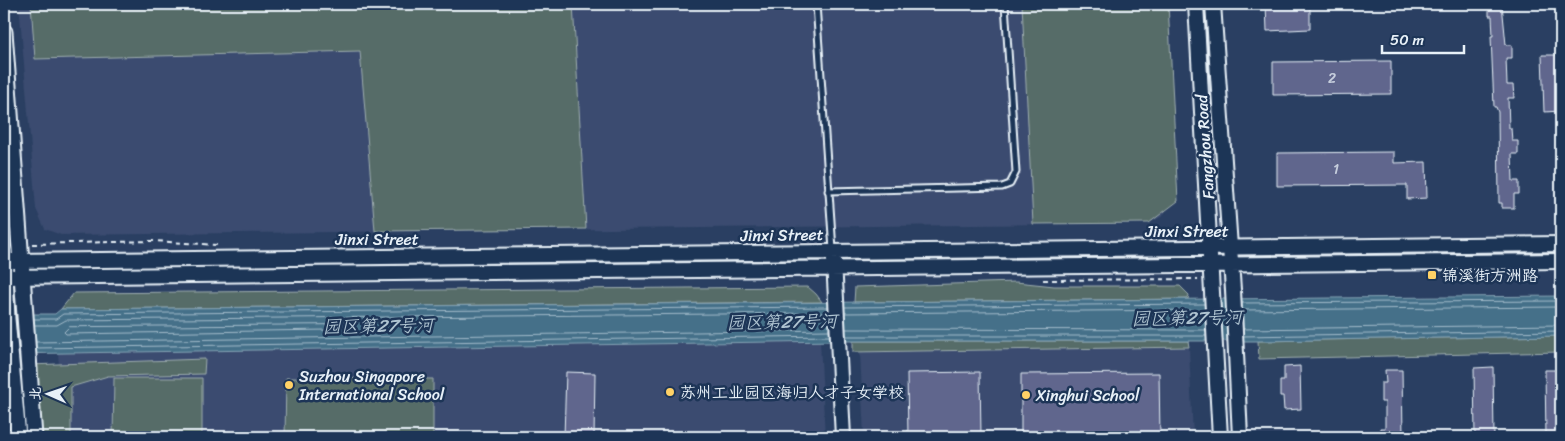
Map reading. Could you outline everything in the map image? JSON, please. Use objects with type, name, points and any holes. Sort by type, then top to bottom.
[{"type":"main road","name":"Fangzhou Road","points":[[1196,4],[1220,437]]},
{"type":"main road","name":"Fangzhou Road","points":[[1213,4],[1233,290],[1240,437]]},
{"type":"main road","points":[[4,32],[22,260],[23,312],[34,437]]},
{"type":"main road","name":"Jinxi Street","points":[[4,258],[22,260],[1561,244]]},
{"type":"main road","points":[[833,252],[843,437]]},
{"type":"main road","points":[[4,258],[10,359],[18,437]]},
{"type":"main road","name":"Jinxi Street","points":[[4,277],[1561,261]]},
{"type":"lane","points":[[816,4],[833,252]]},
{"type":"lane","points":[[828,191],[1002,188],[1010,184],[1016,172],[1005,4]]},
{"type":"shaded area","points":[[19,4],[1169,4],[1171,38],[1167,75],[1171,202],[1163,216],[1149,223],[61,235],[45,229],[36,209]]},
{"type":"shaded area","points":[[820,341],[825,437],[64,437],[58,353]]},
{"type":"shaded area","name":"Xinghui School","points":[[1189,347],[1193,437],[864,437],[860,352]]},
{"type":"green space","points":[[31,4],[573,4],[586,229],[375,231],[360,51],[35,59]]},
{"type":"green space","points":[[1022,4],[1168,4],[1178,201],[1149,223],[1033,224]]},
{"type":"green space","points":[[1016,282],[1054,286],[1180,286],[1189,295],[1188,299],[854,302],[855,287]]},
{"type":"green space","points":[[808,287],[822,302],[61,309],[74,293]]},
{"type":"green space","points":[[1561,336],[1561,352],[1259,359],[1258,341]]},
{"type":"green space","points":[[853,341],[1188,341],[1189,347],[853,352]]},
{"type":"green space","points":[[205,359],[204,374],[108,376],[71,387],[71,437],[34,437],[28,365]]},
{"type":"green space","points":[[114,378],[202,378],[202,437],[113,437]]},
{"type":"green space","points":[[286,378],[433,379],[433,437],[285,437]]},
{"type":"water","name":"园区第27号河","points":[[1561,296],[1561,336],[1258,341],[837,341],[4,354],[4,314],[55,314],[61,309]]},
{"type":"building","points":[[1266,4],[1310,4],[1310,29],[1267,31]]},
{"type":"building","points":[[1489,4],[1502,4],[1506,45],[1512,45],[1512,58],[1506,58],[1507,85],[1513,85],[1514,98],[1508,98],[1509,128],[1511,128],[1512,141],[1518,141],[1518,154],[1512,154],[1513,181],[1519,181],[1519,194],[1514,194],[1514,208],[1502,208],[1502,203],[1499,203],[1498,112],[1496,107],[1494,107],[1491,36],[1493,36]]},
{"type":"building","points":[[1542,55],[1559,55],[1561,111],[1544,112]]},
{"type":"building","points":[[1391,61],[1391,94],[1273,95],[1273,62]]},
{"type":"building","points":[[1394,152],[1394,163],[1426,162],[1427,198],[1407,199],[1407,185],[1277,186],[1277,153]]},
{"type":"building","points":[[1300,366],[1301,409],[1284,410],[1283,396],[1280,396],[1280,381],[1284,381],[1284,367]]},
{"type":"building","points":[[1493,367],[1494,437],[1475,437],[1474,368]]},
{"type":"building","points":[[1385,370],[1402,370],[1403,437],[1380,437],[1380,428],[1385,428],[1385,402],[1381,402],[1381,383],[1386,383]]},
{"type":"building","points":[[1545,370],[1561,370],[1561,437],[1546,437]]},
{"type":"building","points":[[566,372],[595,373],[594,437],[564,437]]},
{"type":"building","points":[[980,372],[981,437],[908,437],[907,373]]},
{"type":"building","points":[[1159,373],[1160,437],[1021,437],[1021,374]]},
{"type":"place","name":"锦溪街方洲路","points":[[1432,275]]},
{"type":"place","name":"Suzhou Singapore International School","points":[[289,385]]},
{"type":"place","name":"苏州工业园区海归人才子女学校","points":[[670,392]]},
{"type":"place","name":"Xinghui School","points":[[1026,395]]}]
